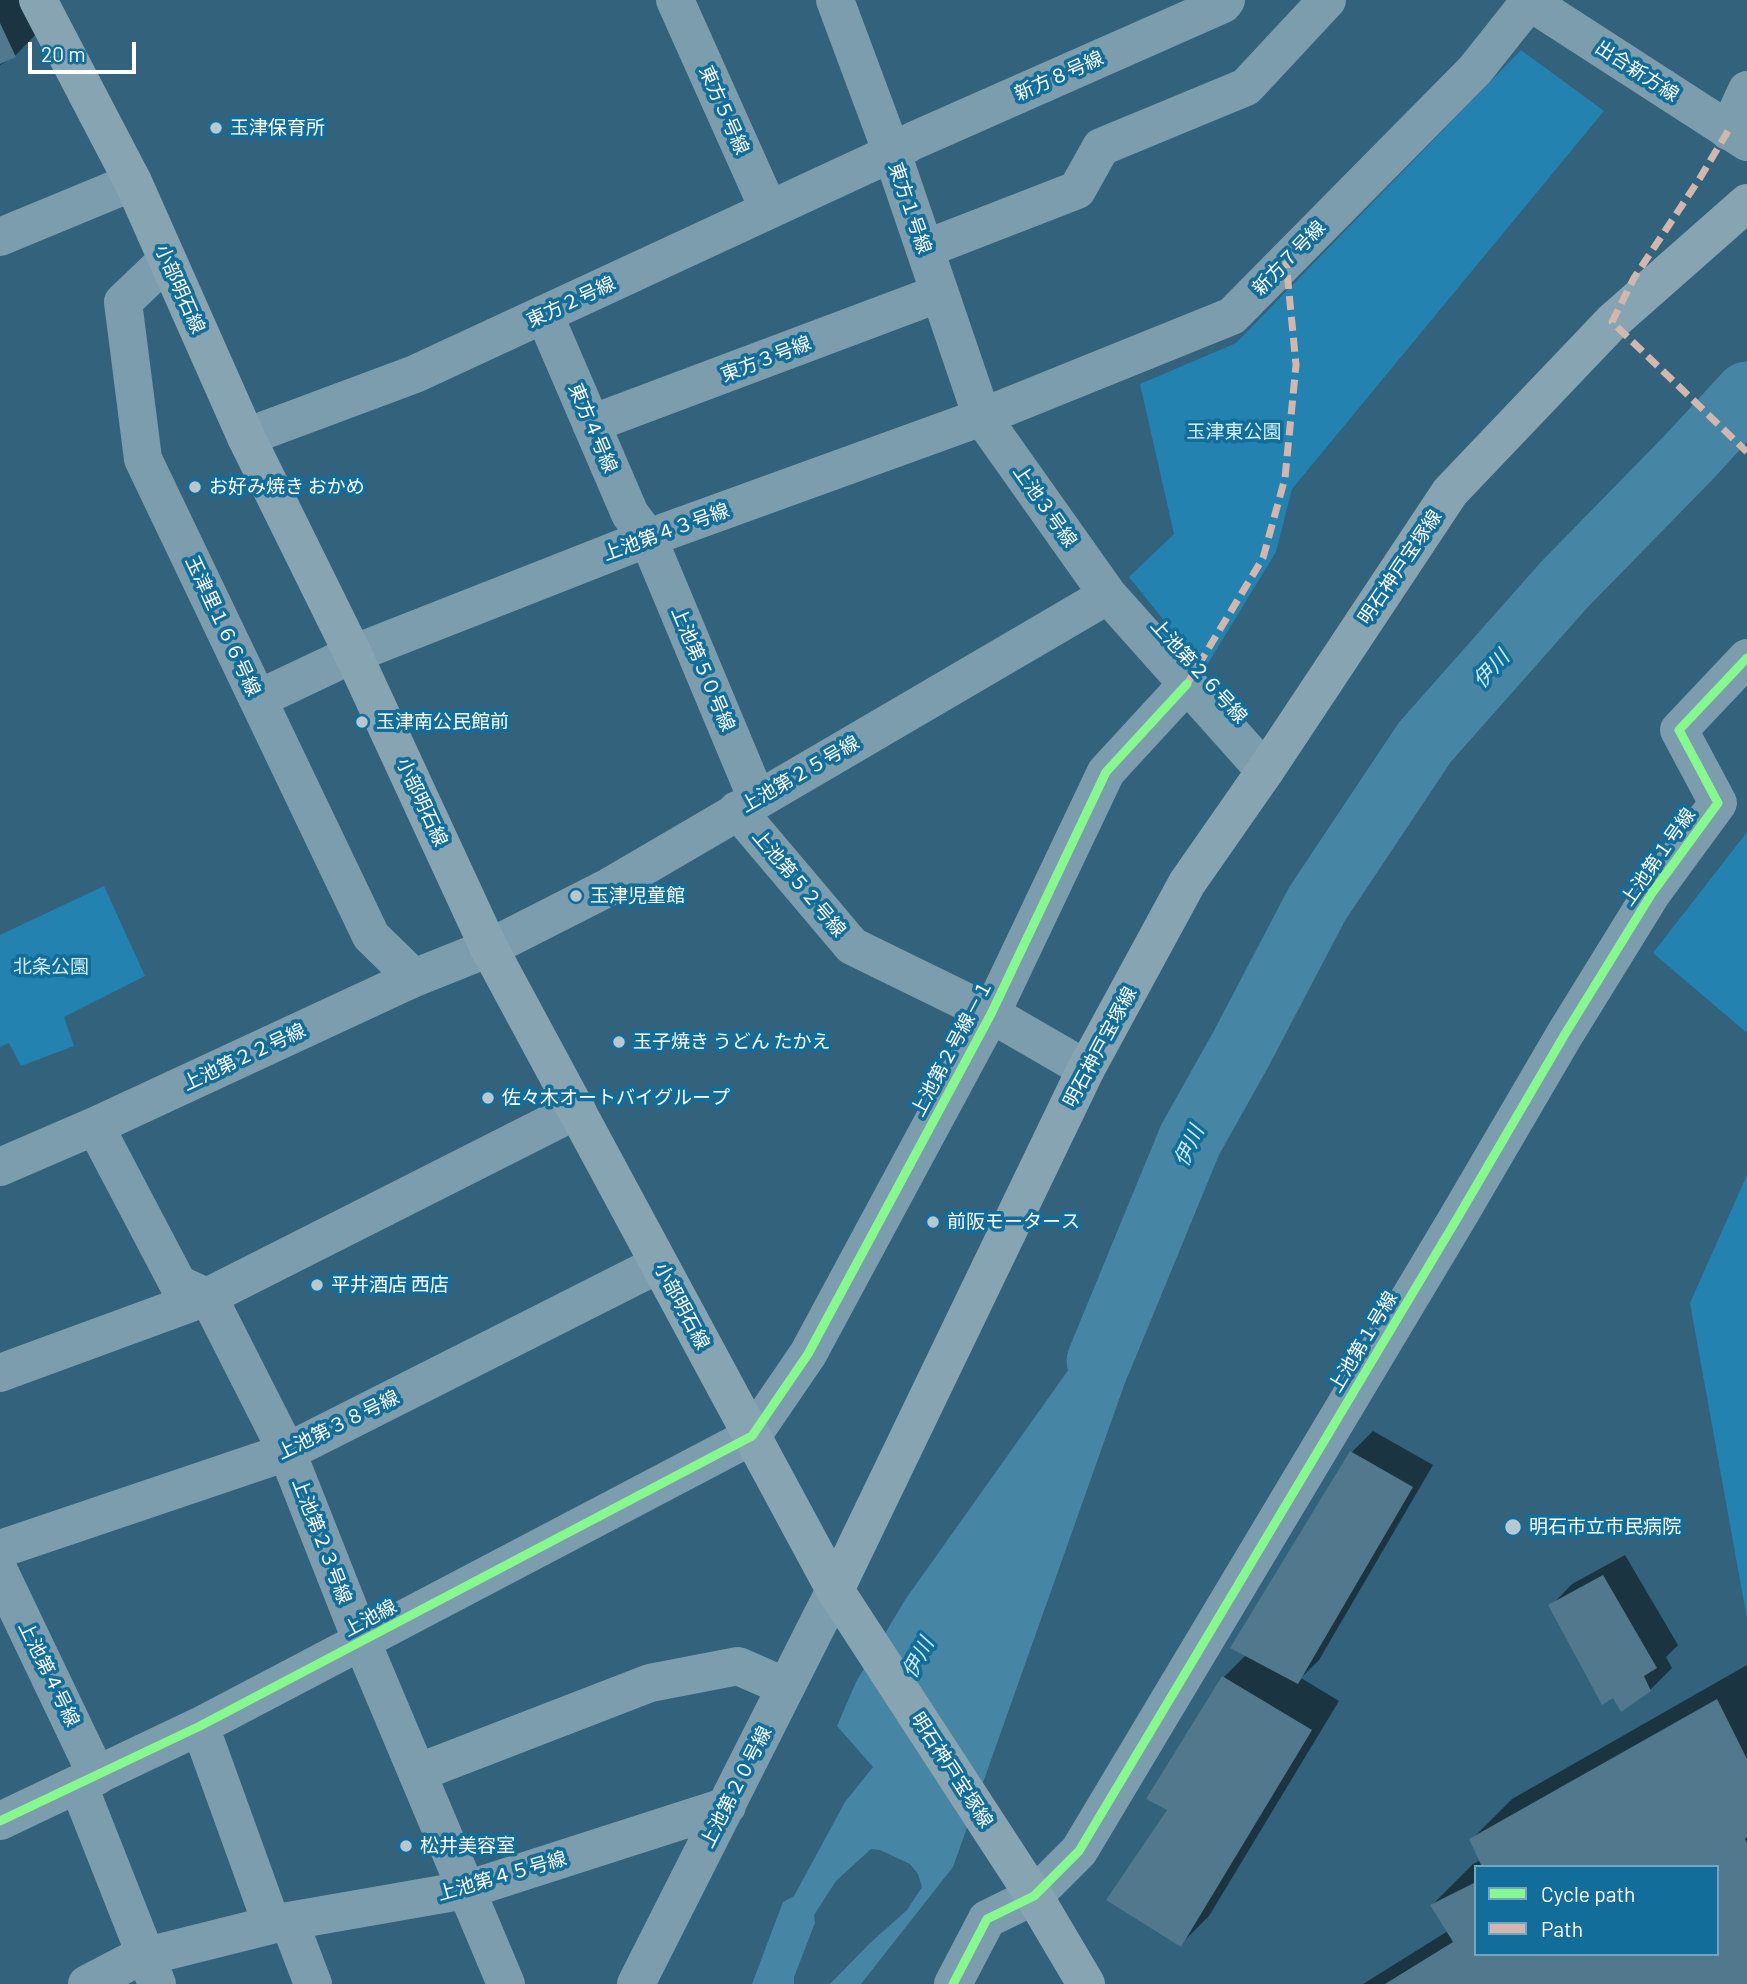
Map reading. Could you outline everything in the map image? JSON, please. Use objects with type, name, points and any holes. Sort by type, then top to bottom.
[{"type":"main road","name":"小部明石線","points":[[38,0],[133,182],[246,437],[353,654],[489,948],[839,1597]]},
{"type":"main road","name":"明石神戸宝塚線","points":[[1086,1984],[1034,1896],[839,1597],[1086,1069],[1187,884],[1450,492],[1612,322],[1747,203]]},
{"type":"street","name":"東方１号線","points":[[835,0],[892,153],[982,417]]},
{"type":"street","name":"新方８号線","points":[[892,153],[913,141],[1223,4],[1226,0]]},
{"type":"street","points":[[925,249],[1077,190],[1101,147],[1246,87],[1326,0]]},
{"type":"street","name":"出合新方線","points":[[1528,1],[1737,136]]},
{"type":"street","name":"新方７号線","points":[[982,417],[1232,316],[1475,70],[1528,1]]},
{"type":"street","name":"東方５号線","points":[[687,3],[769,210]]},
{"type":"street","points":[[1737,136],[1747,90]]},
{"type":"street","name":"東方２号線","points":[[246,437],[415,374],[892,153]]},
{"type":"street","points":[[0,237],[133,182]]},
{"type":"street","name":"玉津里１６６号線","points":[[167,260],[123,302],[144,459],[371,936],[414,978]]},
{"type":"street","name":"東方３号線","points":[[591,424],[940,293]]},
{"type":"street","name":"東方４号線","points":[[544,314],[630,514],[648,538]]},
{"type":"street","name":"上池第４３号線","points":[[258,699],[353,654],[648,538],[982,417]]},
{"type":"street","name":"上池３号線","points":[[982,417],[1108,595]]},
{"type":"street","name":"上池第５０号線","points":[[648,538],[747,804]]},
{"type":"street","name":"上池第２６号線","points":[[1108,595],[1265,771]]},
{"type":"street","name":"上池第２５号線","points":[[489,948],[609,887],[1108,595]]},
{"type":"street","name":"上池第１号線","points":[[953,1984],[987,1919],[1034,1896],[1079,1851],[1565,1034],[1652,893],[1718,803],[1679,730],[1747,658]]},
{"type":"street","name":"上池第２号線－１","points":[[752,1436],[808,1354],[991,1014],[1106,772],[1187,684]]},
{"type":"street","name":"上池第５２号線","points":[[747,804],[852,946],[991,1014],[1086,1069]]},
{"type":"street","name":"上池第２２号線","points":[[0,1167],[95,1126],[414,978],[489,948]]},
{"type":"street","points":[[0,1373],[207,1297],[577,1110]]},
{"type":"street","points":[[95,1126],[178,1284],[207,1297]]},
{"type":"street","name":"上池第３８号線","points":[[0,1549],[287,1452],[659,1264]]},
{"type":"street","name":"上池第２３号線","points":[[207,1297],[287,1452],[362,1642],[506,1984]]},
{"type":"street","name":"上池線","points":[[0,1821],[200,1726],[752,1436]]},
{"type":"street","name":"上池第４号線","points":[[0,1573],[88,1780],[152,1970]]},
{"type":"street","name":"上池第２０号線","points":[[636,1984],[786,1687],[839,1597]]},
{"type":"street","points":[[417,1773],[650,1683],[738,1666],[786,1687]]},
{"type":"street","points":[[200,1726],[280,1923],[313,1984]]},
{"type":"street","name":"上池第４５号線","points":[[87,1984],[135,1959],[152,1970],[280,1923],[466,1890],[727,1805]]},
{"type":"green space","name":"玉津東公園","points":[[1521,50],[1604,111],[1292,489],[1276,552],[1204,670],[1129,577],[1174,534],[1140,384],[1236,343]]},
{"type":"green space","points":[[1747,832],[1747,1033],[1653,953]]},
{"type":"green space","name":"北条公園","points":[[104,886],[145,976],[64,1017],[74,1046],[21,1066],[9,1043],[0,1047],[0,935]]},
{"type":"green space","points":[[1747,1175],[1747,1619],[1690,1303]]},
{"type":"water","points":[[1191,1197],[953,1867],[861,1984],[830,1984],[907,1910],[922,1887],[918,1874],[910,1864],[880,1850],[871,1849],[836,1881],[814,1915],[815,1923],[794,1977],[794,1984],[752,1984],[783,1902],[794,1896],[845,1802],[873,1767],[837,1726],[856,1682],[905,1600]]},
{"type":"building","points":[[0,23],[16,57],[0,64]]},
{"type":"building","points":[[1350,1451],[1413,1487],[1298,1684],[1230,1648]]},
{"type":"building","points":[[1603,1575],[1657,1668],[1644,1676],[1651,1691],[1621,1712],[1613,1698],[1602,1705],[1548,1605]]},
{"type":"building","points":[[1222,1676],[1312,1730],[1181,1947],[1106,1900],[1167,1810],[1146,1799]]},
{"type":"building","points":[[1717,1699],[1747,1759],[1747,1984],[1385,1984],[1453,1942],[1430,1905],[1474,1883],[1474,1956],[1719,1956],[1719,1865],[1481,1865],[1469,1839]]},
{"type":"waterway","name":"伊川","points":[[1099,1361],[1190,1140],[1317,904],[1425,742],[1564,585],[1747,394]]},
{"type":"marked path","points":[[1728,131],[1634,278],[1612,322],[1747,452]]},
{"type":"marked path","points":[[1187,684],[1263,558],[1285,478],[1296,365],[1286,261]]},
{"type":"cycle path","points":[[953,1984],[987,1919],[1034,1896],[1079,1851],[1565,1034],[1652,893],[1718,803],[1679,730],[1747,658]]},
{"type":"cycle path","points":[[0,1821],[200,1726],[752,1436],[808,1354],[991,1014],[1106,772],[1187,684]]},
{"type":"place","name":"玉津保育所","points":[[216,128]]},
{"type":"place","name":"お好み焼き おかめ","points":[[195,487]]},
{"type":"place","name":"玉津南公民館前","points":[[362,722]]},
{"type":"place","name":"玉津児童館","points":[[576,896]]},
{"type":"place","name":"玉子焼き うどん たかえ","points":[[619,1042]]},
{"type":"place","name":"佐々木オートバイグループ","points":[[488,1098]]},
{"type":"place","name":"前阪モータース","points":[[933,1222]]},
{"type":"place","name":"平井酒店 西店","points":[[317,1285]]},
{"type":"place","name":"明石市立市民病院","points":[[1513,1527]]},
{"type":"place","name":"松井美容室","points":[[406,1846]]}]
